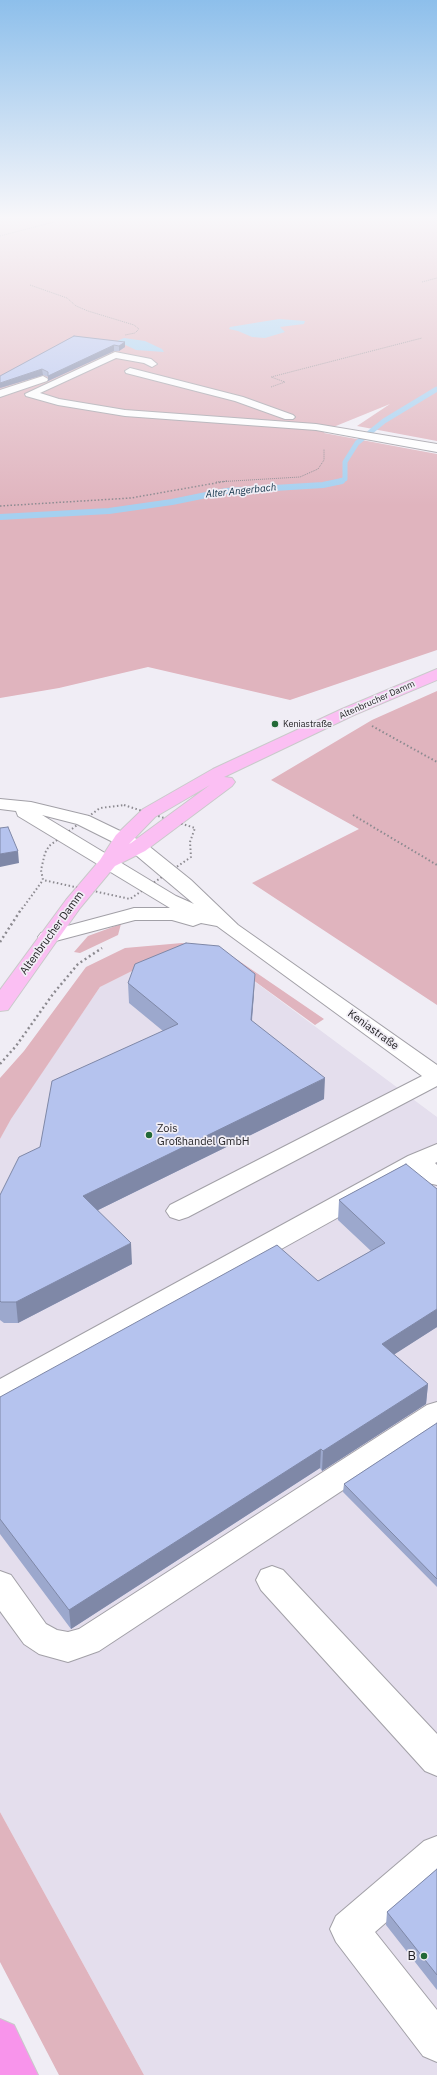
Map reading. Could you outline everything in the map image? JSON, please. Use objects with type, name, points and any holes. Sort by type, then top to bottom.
[{"type":"highway","points":[[0,2039],[18,2075]]},
{"type":"main road","name":"Altenbrucher Damm","points":[[0,1005],[84,889],[108,863],[130,843],[274,748],[348,712],[437,674]]},
{"type":"street","points":[[152,364],[115,355],[30,394],[75,406],[149,416],[316,427],[437,448]]},
{"type":"street","points":[[0,394],[43,379],[83,360],[239,399],[316,427]]},
{"type":"street","points":[[0,805],[58,812],[83,820],[130,843]]},
{"type":"street","points":[[0,805],[22,812],[38,820],[108,863]]},
{"type":"street","name":"Keniastraße","points":[[130,843],[184,884],[231,929],[437,1076]]},
{"type":"street","name":"Keniastraße","points":[[108,863],[169,900],[231,929]]},
{"type":"street","name":"Keniastraße","points":[[48,937],[134,914],[173,914],[231,929]]},
{"type":"street","points":[[179,1211],[437,1076]]},
{"type":"street","points":[[0,1392],[427,1157],[437,1177]]},
{"type":"street","points":[[0,1585],[35,1634],[51,1644],[68,1647],[88,1641],[437,1413]]},
{"type":"street","points":[[272,1580],[437,1760]]},
{"type":"street","points":[[437,1854],[349,1929],[437,2042]]},
{"type":"path","points":[[94,313],[112,318]]},
{"type":"path","points":[[267,388],[285,384],[271,377],[422,338]]},
{"type":"path","points":[[0,506],[131,498],[219,482],[300,477],[312,473],[318,469],[324,460],[324,443],[333,435],[341,431]]},
{"type":"path","points":[[348,712],[437,762]]},
{"type":"path","points":[[353,815],[437,865]]},
{"type":"path","points":[[0,942],[30,896],[43,880]]},
{"type":"path","points":[[0,1064],[16,1046],[53,994],[78,964],[103,947]]},
{"type":"shaded area","points":[[0,313],[437,313],[437,441],[357,426],[390,404],[326,430],[324,433],[437,454],[437,650],[290,700],[148,667],[59,688],[0,698]]},
{"type":"shaded area","points":[[437,691],[437,1005],[252,883],[359,829],[271,780],[372,720]]},
{"type":"shaded area","points":[[121,924],[118,935],[80,953],[74,952],[88,936]]},
{"type":"shaded area","points":[[182,943],[210,947],[226,952],[324,1019],[315,1025],[231,964],[156,959],[100,987],[11,1119],[0,1139],[0,1078],[24,1051],[86,967],[125,948]]},
{"type":"shaded area","points":[[156,959],[231,964],[437,1117],[437,2075],[144,2075],[0,1812],[0,1139],[10,1119],[100,987]]},
{"type":"shaded area","points":[[0,1812],[144,2075],[59,2075],[0,1962]]},
{"type":"water","points":[[279,319],[305,321],[304,324],[280,327],[285,332],[265,338],[252,337],[229,329],[230,327]]},
{"type":"water","points":[[124,338],[145,341],[162,349],[164,352],[136,350],[117,341]]},
{"type":"building","points":[[74,336],[125,342],[119,346],[114,345],[48,376],[48,372],[42,369],[0,383],[0,376]]},
{"type":"building","points":[[8,827],[18,851],[0,854],[0,828]]},
{"type":"building","name":"Zois Großhandel GmbH","points":[[186,943],[219,946],[255,974],[251,1020],[325,1078],[83,1196],[131,1243],[16,1302],[1,1302],[0,1195],[19,1157],[40,1147],[52,1081],[178,1024],[128,983],[135,964]]},
{"type":"building","points":[[406,1164],[437,1189],[437,1309],[382,1344],[428,1384],[323,1451],[321,1449],[69,1610],[0,1519],[0,1397],[277,1245],[318,1281],[385,1243],[339,1200]]},
{"type":"building","points":[[437,1423],[437,1579],[344,1484]]},
{"type":"building","name":"B","points":[[437,1869],[437,1975],[387,1912]]},
{"type":"waterway","name":"Alter Angerbach","points":[[339,482],[345,479],[345,462],[357,443],[384,421],[437,389]]},
{"type":"waterway","name":"Alter Angerbach","points":[[0,517],[109,511],[172,502],[226,491],[323,485],[339,482]]},
{"type":"place","name":"Keniastraße","points":[[275,724]]},
{"type":"place","name":"Zois Großhandel GmbH","points":[[149,1135]]},
{"type":"place","name":"B","points":[[424,1956]]}]
